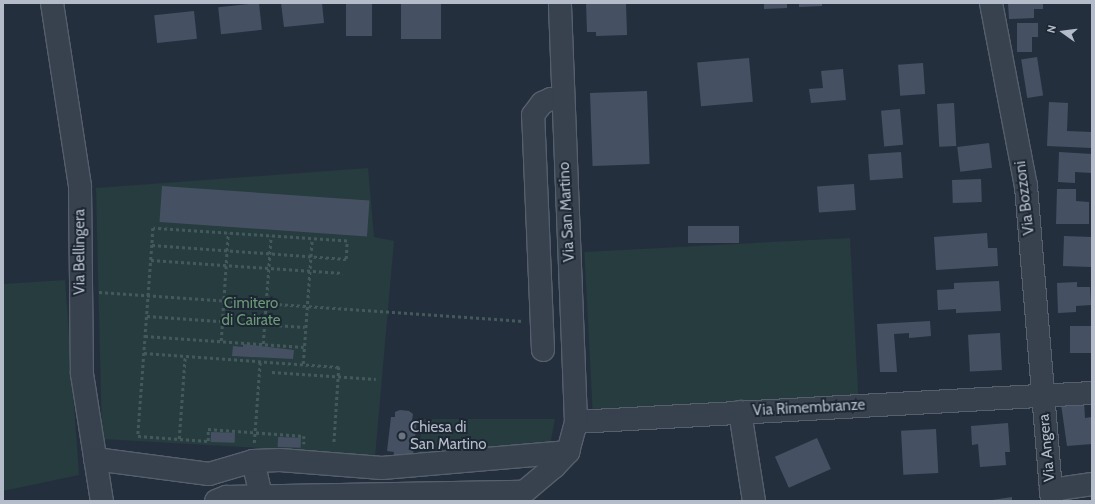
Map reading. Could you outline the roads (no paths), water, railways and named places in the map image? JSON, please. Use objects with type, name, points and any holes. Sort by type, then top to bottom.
[{"type":"street","name":"Via Bellingera","points":[[52,3],[80,187],[82,374],[102,501]]},
{"type":"street","name":"Via San Martino","points":[[560,3],[562,99],[576,422],[568,452]]},
{"type":"street","name":"Via Bozzoni","points":[[990,3],[1026,186],[1042,395]]},
{"type":"street","points":[[543,350],[533,115],[542,103],[551,99],[562,99]]},
{"type":"street","name":"Via Rimembranze","points":[[576,422],[1092,393]]},
{"type":"street","name":"Via Angera","points":[[1042,395],[1051,495]]},
{"type":"street","points":[[740,412],[754,501]]},
{"type":"street","points":[[95,460],[209,474],[253,461],[280,460],[382,468],[568,452]]},
{"type":"street","points":[[216,501],[226,497],[524,492],[554,467],[568,452]]},
{"type":"street","points":[[253,461],[261,496]]},
{"type":"street","points":[[1051,495],[1092,484]]},
{"type":"place","name":"Chiesa di San Martino","points":[[402,436]]},
{"type":"park label","name":"Cimitero di Cairate","points":[[251,312]]}]
